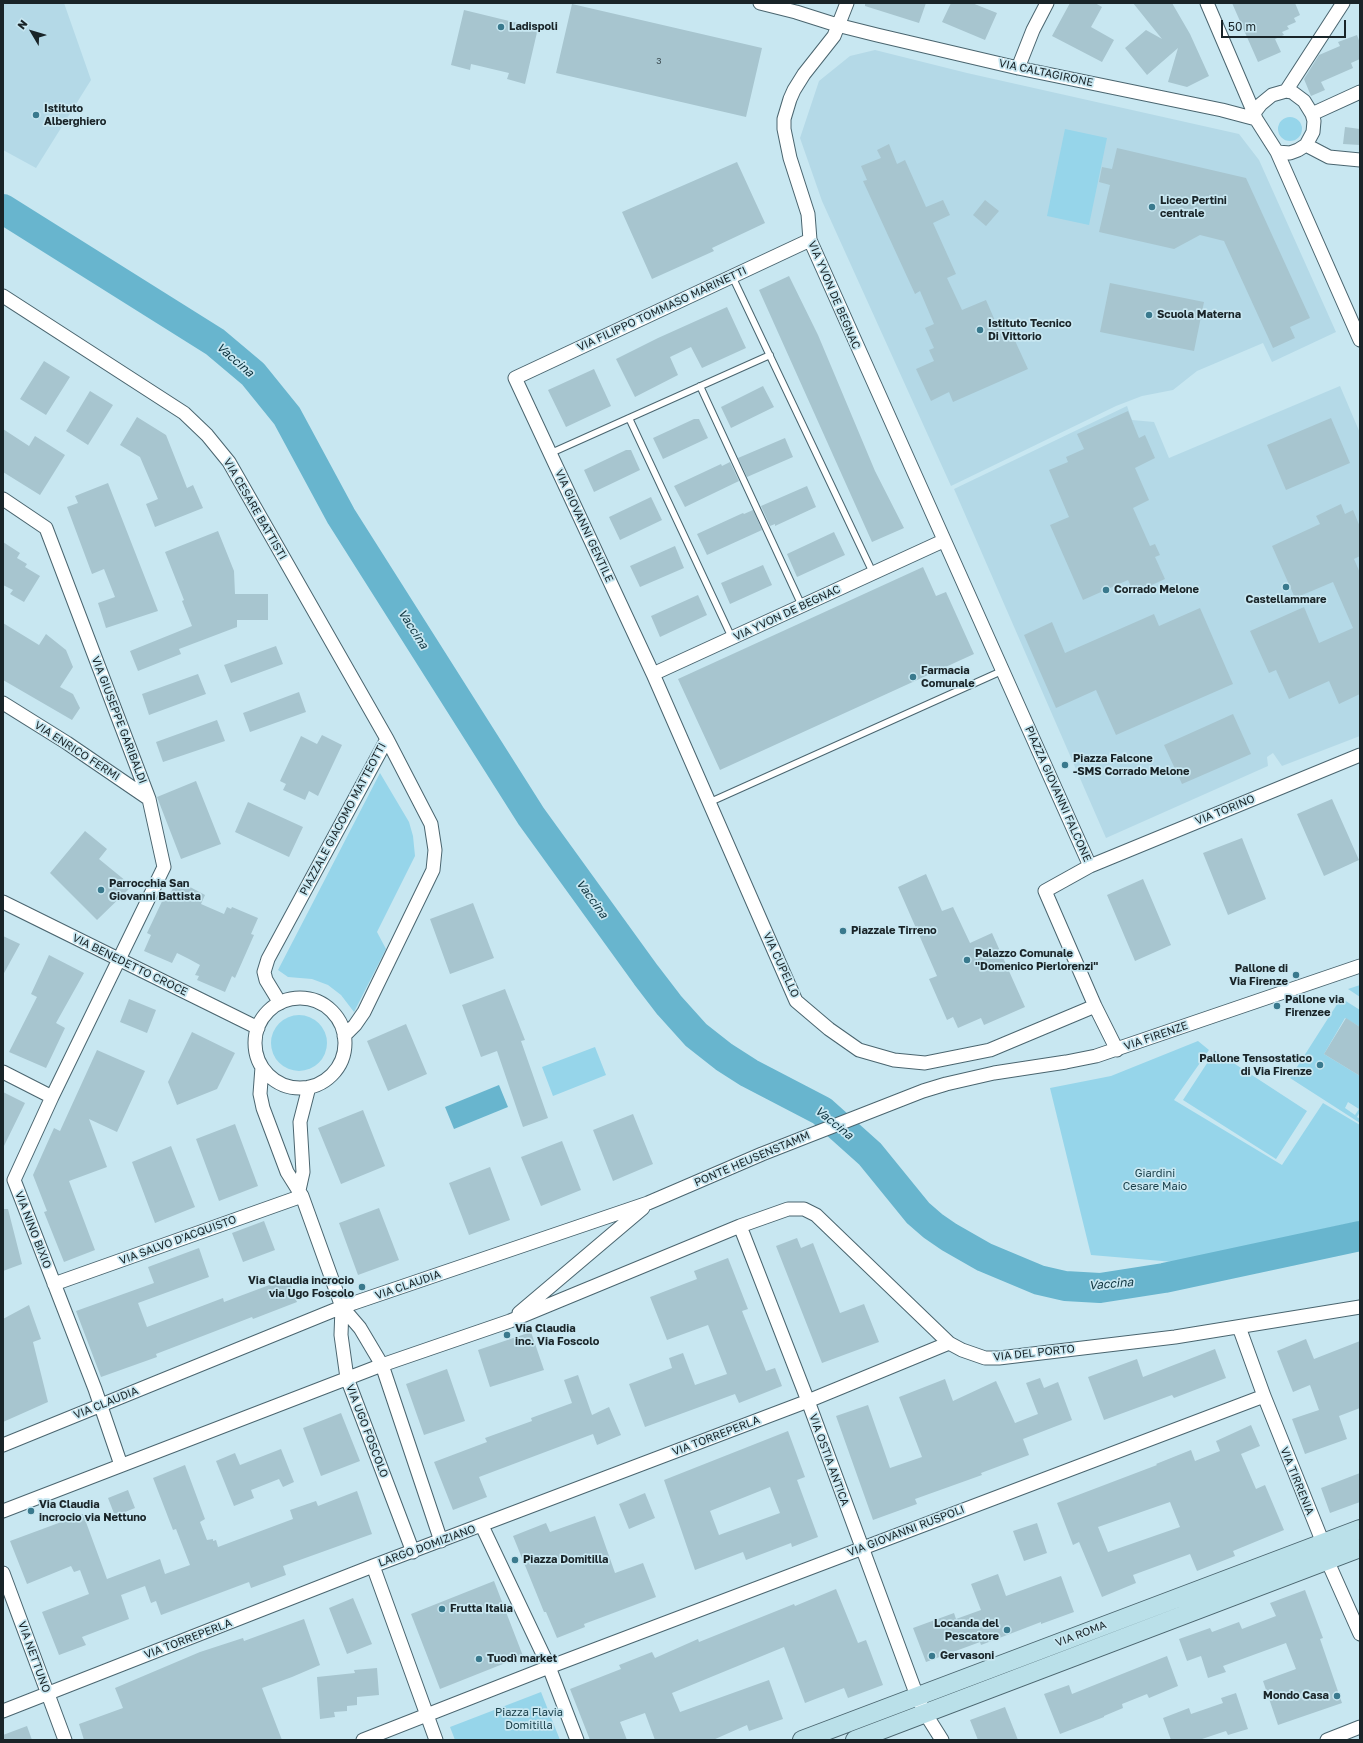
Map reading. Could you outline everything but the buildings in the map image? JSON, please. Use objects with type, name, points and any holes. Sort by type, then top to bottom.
[{"type":"street","name":"VIA CALTAGIRONE","points":[[760,3],[796,12],[837,26],[1018,68],[1255,116]]},
{"type":"street","name":"VIA YVON DE BEGNAC","points":[[847,3],[834,36],[798,82],[790,99],[784,119],[784,128],[790,158],[808,214],[810,240],[943,541],[1004,670]]},
{"type":"street","points":[[1018,68],[1033,30],[1047,3]]},
{"type":"street","points":[[1207,3],[1255,116],[1277,152],[1360,340]]},
{"type":"street","points":[[1286,91],[1343,3]]},
{"type":"street","points":[[1255,116],[1267,98],[1276,93],[1286,91],[1296,94],[1304,101],[1312,114],[1314,129],[1312,136],[1306,145],[1294,152],[1277,152]]},
{"type":"street","points":[[1312,114],[1360,92]]},
{"type":"street","points":[[1306,145],[1329,157],[1360,160]]},
{"type":"street","name":"VIA FILIPPO TOMMASO MARINETTI","points":[[515,378],[810,240]]},
{"type":"street","name":"VIA CESARE BATTISTI","points":[[3,296],[184,413],[207,435],[229,462],[387,739]]},
{"type":"street","name":"VIA GIOVANNI GENTILE","points":[[515,378],[653,674]]},
{"type":"street","name":"VIA GIUSEPPE GARIBALDI","points":[[3,499],[46,528],[149,799],[164,867],[120,959]]},
{"type":"street","name":"VIA YVON DE BEGNAC","points":[[653,674],[943,541]]},
{"type":"street","name":"PIAZZA GIOVANNI FALCONE","points":[[1004,670],[1090,866],[1045,891],[1117,1050]]},
{"type":"street","name":"VIA CUPELLO","points":[[653,674],[708,803],[796,1001],[829,1029],[859,1050],[894,1060],[925,1063],[957,1058],[990,1050],[1096,1006]]},
{"type":"street","name":"VIA ENRICO FERMI","points":[[3,703],[67,743],[149,799]]},
{"type":"street","name":"PIAZZALE GIACOMO MATTEOTTI","points":[[280,1003],[266,980],[264,972],[268,959],[387,739]]},
{"type":"street","name":"PIAZZALE GIACOMO MATTEOTTI","points":[[344,1036],[356,1025],[364,1012],[434,870],[435,850],[431,824],[387,739]]},
{"type":"street","name":"VIA TORINO","points":[[1090,866],[1360,755]]},
{"type":"street","name":"VIA BENEDETTO CROCE","points":[[3,902],[258,1028]]},
{"type":"street","name":"VIA NINO BIXIO","points":[[120,959],[52,1097],[14,1180],[100,1405],[121,1465]]},
{"type":"street","name":"VIA FIRENZE","points":[[946,1084],[994,1073],[1096,1056],[1360,966]]},
{"type":"street","points":[[293,998],[307,998],[320,1003],[332,1011],[340,1023],[344,1036],[344,1050],[340,1062],[332,1074],[322,1082],[309,1086],[296,1087],[282,1084],[271,1077],[262,1067],[257,1055],[255,1041],[258,1028],[270,1009],[280,1003],[293,998]]},
{"type":"street","name":"VIA UGO FOSCOLO","points":[[262,1067],[260,1081],[262,1102],[287,1172],[301,1193],[342,1307],[360,1328],[382,1365],[441,1541]]},
{"type":"street","points":[[3,1072],[52,1097]]},
{"type":"street","name":"PONTE HEUSENSTAMM","points":[[648,1203],[762,1154],[923,1091],[946,1084]]},
{"type":"street","points":[[301,1193],[303,1172],[300,1122],[309,1086]]},
{"type":"street","name":"VIA SALVO D'ACQUISTO","points":[[54,1284],[301,1193]]},
{"type":"street","points":[[510,1321],[648,1203]]},
{"type":"street","name":"VIA CLAUDIA","points":[[3,1445],[342,1307],[648,1203]]},
{"type":"street","name":"VIA DEL PORTO","points":[[740,1226],[788,1209],[804,1209],[816,1215],[949,1343],[972,1354],[985,1358],[999,1358],[1175,1337],[1360,1307]]},
{"type":"street","points":[[3,1511],[347,1378],[510,1321],[740,1226]]},
{"type":"street","name":"VIA OSTIA ANTICA","points":[[740,1226],[808,1401],[861,1548],[917,1696],[925,1713],[942,1740]]},
{"type":"street","name":"VIA UGO FOSCOLO","points":[[342,1307],[341,1335],[347,1378],[413,1552]]},
{"type":"street","name":"VIA TIRRENIA","points":[[1239,1327],[1264,1396],[1322,1543],[1327,1560],[1360,1634]]},
{"type":"street","name":"VIA TORREPERLA","points":[[482,1526],[808,1401],[949,1343]]},
{"type":"street","name":"VIA GIOVANNI RUSPOLI","points":[[549,1667],[1264,1396]]},
{"type":"street","name":"LARGO DOMIZIANO","points":[[427,1715],[373,1566],[482,1526],[549,1667]]},
{"type":"street","name":"VIA ROMA","points":[[802,1740],[1360,1528]]},
{"type":"street","name":"VIA ROMA","points":[[854,1740],[1360,1548]]},
{"type":"street","name":"VIA TORREPERLA","points":[[3,1711],[373,1566]]},
{"type":"street","name":"VIA NETTUNO","points":[[3,1573],[65,1740]]},
{"type":"street","points":[[363,1740],[549,1667],[577,1740]]},
{"type":"street","points":[[427,1715],[436,1740]]},
{"type":"street","points":[[1327,1740],[1360,1727]]},
{"type":"lane","points":[[732,276],[873,573]]},
{"type":"lane","points":[[551,454],[770,355]]},
{"type":"lane","points":[[700,386],[802,606]]},
{"type":"lane","points":[[629,418],[732,638]]},
{"type":"lane","points":[[708,803],[1004,670]]},
{"type":"shaded area","name":"Istituto Alberghiero","points":[[3,3],[64,3],[91,80],[36,168],[3,150]]},
{"type":"shaded area","points":[[875,50],[967,73],[1239,134],[1259,160],[1336,332],[1272,362],[1263,343],[1197,371],[1173,390],[1142,396],[1116,406],[951,486],[822,201],[800,138],[819,81],[850,56]]},
{"type":"shaded area","points":[[1340,386],[1360,433],[1360,736],[1282,766],[1273,753],[1267,757],[1268,766],[1106,838],[954,489],[1127,406],[1132,420],[1154,422],[1169,458]]},
{"type":"shaded area","points":[[499,1085],[508,1107],[454,1129],[445,1107]]},
{"type":"green space","points":[[1290,117],[1299,120],[1302,129],[1299,138],[1290,141],[1281,138],[1278,129],[1281,120]]},
{"type":"green space","points":[[1065,129],[1107,138],[1089,225],[1047,216]]},
{"type":"green space","points":[[380,773],[409,822],[413,836],[415,856],[377,932],[386,949],[354,1012],[341,995],[328,985],[312,979],[288,977],[278,970]]},
{"type":"green space","points":[[1360,985],[1360,997],[1348,989]]},
{"type":"green space","name":"Pallone Tensostatico di Via Firenze","points":[[1341,998],[1360,1010],[1360,1027],[1345,1018],[1324,1054],[1360,1076],[1360,1112],[1357,1117],[1360,1119],[1360,1123],[1290,1078]],"holes":[[[1348,1102],[1359,1109],[1355,1115],[1345,1108]]]},
{"type":"green space","points":[[294,1015],[304,1015],[319,1023],[325,1032],[327,1043],[325,1054],[319,1063],[304,1071],[294,1071],[283,1066],[276,1059],[271,1048],[271,1038],[276,1027],[283,1020]]},
{"type":"green space","name":"Giardini Cesare Maio","points":[[1198,1041],[1209,1050],[1174,1100],[1282,1165],[1323,1103],[1360,1125],[1360,1221],[1174,1262],[1091,1255],[1050,1088],[1111,1076]]},
{"type":"green space","points":[[595,1047],[606,1075],[553,1096],[542,1067]]},
{"type":"green space","points":[[1215,1051],[1307,1111],[1276,1159],[1183,1100]]},
{"type":"green space","name":"Piazza Flavia Domitilla","points":[[541,1692],[560,1740],[455,1740],[450,1727]]},
{"type":"waterway","name":"Vaccina","points":[[3,209],[215,342],[253,374],[287,416],[341,516],[531,816],[669,1005],[696,1035],[724,1057],[749,1073],[822,1111],[870,1154],[918,1213],[933,1226],[984,1257],[1039,1280],[1065,1286],[1100,1288],[1164,1278],[1360,1236]]},
{"type":"place","name":"Ladispoli","points":[[501,27]]},
{"type":"place","name":"Istituto Alberghiero","points":[[36,115]]},
{"type":"place","name":"Liceo Pertini centrale","points":[[1152,207]]},
{"type":"place","name":"Scuola Materna","points":[[1149,315]]},
{"type":"place","name":"Istituto Tecnico Di Vittorio","points":[[980,330]]},
{"type":"place","name":"Castellammare","points":[[1286,587]]},
{"type":"place","name":"Corrado Melone","points":[[1106,590]]},
{"type":"place","name":"Farmacia Comunale","points":[[913,677]]},
{"type":"place","name":"Piazza Falcone -SMS Corrado Melone","points":[[1065,765]]},
{"type":"place","name":"Parrocchia San Giovanni Battista","points":[[101,890]]},
{"type":"place","name":"Piazzale Tirreno","points":[[843,931]]},
{"type":"place","name":"Palazzo Comunale \"Domenico Pierlorenzi\"","points":[[967,960]]},
{"type":"place","name":"Pallone di Via Firenze","points":[[1296,975]]},
{"type":"place","name":"Pallone via Firenzee","points":[[1277,1006]]},
{"type":"place","name":"Pallone Tensostatico di Via Firenze","points":[[1320,1065]]},
{"type":"place","name":"Via Claudia incrocio via Ugo Foscolo","points":[[362,1287]]},
{"type":"place","name":"Via Claudia inc. Via Foscolo","points":[[507,1335]]},
{"type":"place","name":"Via Claudia incrocio via Nettuno","points":[[31,1511]]},
{"type":"place","name":"Piazza Domitilla","points":[[515,1560]]},
{"type":"place","name":"Frutta Italia","points":[[442,1609]]},
{"type":"place","name":"Locanda del Pescatore","points":[[1007,1630]]},
{"type":"place","name":"Gervasoni","points":[[932,1656]]},
{"type":"place","name":"Tuodì market","points":[[479,1659]]},
{"type":"place","name":"Mondo Casa","points":[[1337,1696]]}]
